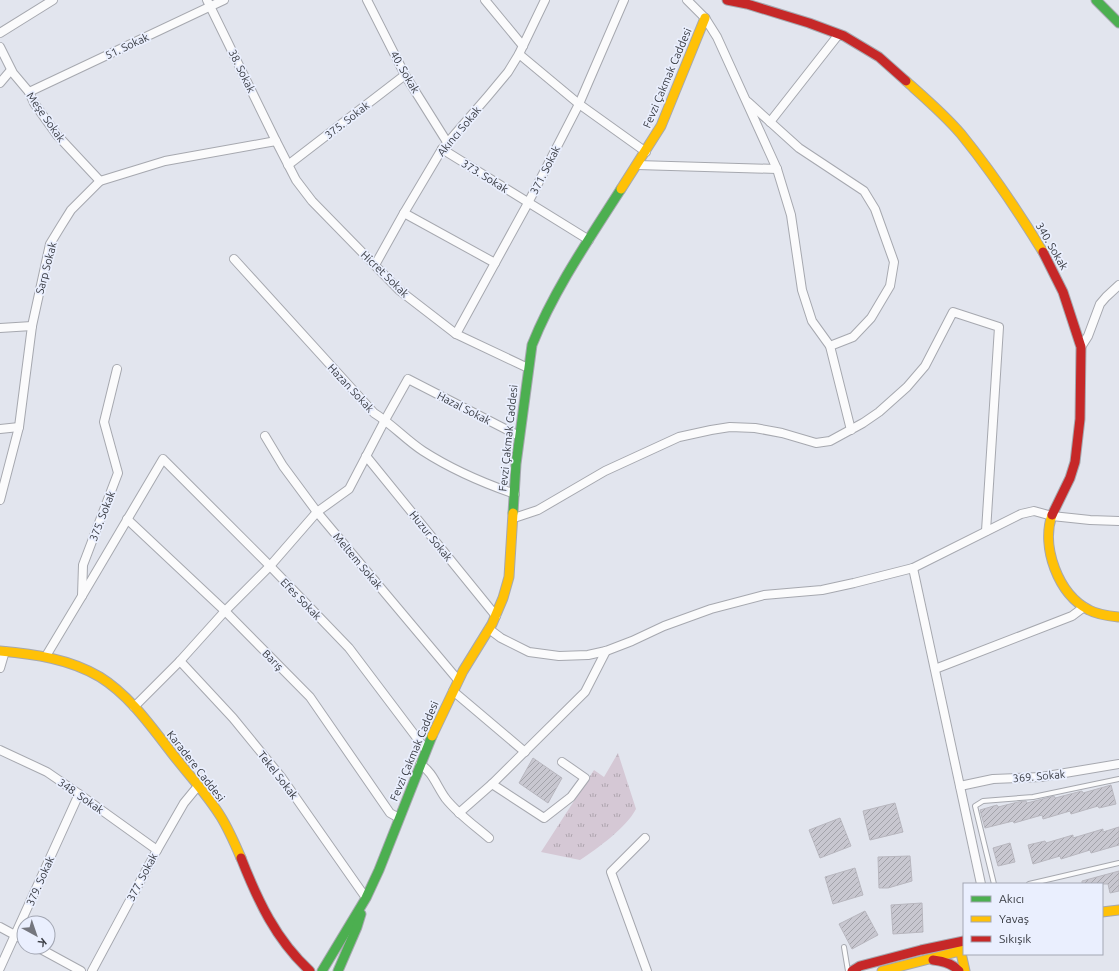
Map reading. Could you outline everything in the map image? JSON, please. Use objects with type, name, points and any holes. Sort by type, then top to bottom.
[{"type":"street","points":[[0,33],[53,0]]},
{"type":"street","name":"51. Sokak","points":[[29,92],[209,3],[224,0]]},
{"type":"street","name":"40. Sokak","points":[[367,0],[405,74],[447,142]]},
{"type":"street","points":[[485,0],[521,50],[579,104],[646,152]]},
{"type":"street","name":"Akıncı Sokak","points":[[375,265],[404,212],[442,149],[508,72],[521,50],[545,0]]},
{"type":"street","name":"371. Sokak","points":[[456,334],[528,203],[579,104],[624,0]]},
{"type":"street","points":[[687,0],[704,18],[717,37],[777,169],[790,215],[802,290],[812,321],[830,346],[851,430]]},
{"type":"street","name":"340. Sokak","points":[[727,0],[747,4],[809,22],[839,34],[878,57],[923,96],[960,133],[982,161],[1024,221],[1049,262],[1063,292],[1077,337],[1082,347],[1080,431],[1074,465],[1049,526],[1048,539],[1052,561],[1060,580],[1075,600],[1084,607],[1105,615],[1119,617]]},
{"type":"street","points":[[1096,0],[1106,4],[1119,24]]},
{"type":"street","name":"38. Sokak","points":[[209,3],[276,142]]},
{"type":"street","name":"Fevzi Çakmak Caddesi","points":[[322,971],[366,898],[379,870],[420,764],[453,690],[489,629],[503,598],[512,560],[516,464],[532,344],[539,327],[563,282],[638,165],[661,126],[704,18]]},
{"type":"street","points":[[770,122],[839,34]]},
{"type":"street","name":"Meşe Sokak","points":[[0,47],[11,70],[29,92],[34,103],[57,135],[100,181]]},
{"type":"street","points":[[0,83],[11,70]]},
{"type":"street","name":"375. Sokak","points":[[288,165],[405,74]]},
{"type":"street","points":[[745,99],[799,148],[864,191],[875,209],[894,262],[890,286],[871,318],[853,337],[830,346]]},
{"type":"street","name":"Hicret Sokak","points":[[276,142],[296,180],[312,200],[399,290],[456,334],[528,368]]},
{"type":"street","name":"Sarp Sokak","points":[[0,500],[19,427],[32,326],[50,244],[71,210],[100,181],[165,161],[276,142]]},
{"type":"street","name":"373. Sokak","points":[[442,149],[589,240]]},
{"type":"street","points":[[638,165],[777,169]]},
{"type":"street","points":[[404,212],[495,263]]},
{"type":"street","name":"Hazan Sokak","points":[[234,259],[374,414],[385,420],[422,450],[465,474],[515,494]]},
{"type":"street","points":[[1082,347],[1088,336],[1100,304],[1119,285]]},
{"type":"street","points":[[514,518],[538,510],[606,471],[679,437],[730,427],[754,428],[782,433],[816,443],[830,441],[851,430],[879,412],[907,387],[925,366],[953,312],[999,327],[986,531]]},
{"type":"street","points":[[0,328],[32,326]]},
{"type":"street","name":"375. Sokak","points":[[46,656],[82,596],[83,565],[118,473],[104,422],[117,368]]},
{"type":"street","name":"Hazal Sokak","points":[[385,420],[408,379],[519,436]]},
{"type":"street","points":[[134,707],[270,566],[317,512],[349,489],[385,420]]},
{"type":"street","points":[[0,429],[19,427]]},
{"type":"street","name":"Meltem Sokak","points":[[265,436],[283,466],[317,512],[458,680]]},
{"type":"street","name":"Huzur Sokak","points":[[366,456],[496,616]]},
{"type":"street","name":"Efes Sokak","points":[[127,519],[163,459],[270,566],[349,648],[426,750]]},
{"type":"street","points":[[489,629],[501,638],[529,652],[559,656],[588,655],[606,651],[664,626],[711,609],[764,595],[822,590],[854,584],[913,568],[1021,514],[1034,511],[1052,516],[1119,521]]},
{"type":"street","points":[[82,596],[127,519]]},
{"type":"street","name":"Barış","points":[[127,519],[225,611],[310,697],[390,813],[399,818]]},
{"type":"street","points":[[913,568],[981,883]]},
{"type":"street","points":[[935,669],[1072,616],[1084,607]]},
{"type":"street","points":[[0,668],[2,651]]},
{"type":"street","name":"Karadere Caddesi","points":[[2,651],[46,656],[84,668],[110,683],[127,698],[198,786],[225,825],[268,921],[290,950],[310,971]]},
{"type":"street","points":[[460,813],[492,784],[585,692],[606,651]]},
{"type":"street","name":"Tekel Sokak","points":[[180,661],[233,718],[282,778],[366,898]]},
{"type":"street","points":[[453,690],[525,752]]},
{"type":"street","name":"348. Sokak","points":[[0,750],[47,772],[157,850]]},
{"type":"street","points":[[492,784],[544,818],[571,797],[585,778],[562,762]]},
{"type":"street","points":[[420,764],[427,768],[446,798],[460,813],[489,838]]},
{"type":"street","name":"369. Sokak","points":[[960,786],[993,779],[1041,777],[1119,764]]},
{"type":"street","name":"377. Sokak","points":[[92,971],[157,850],[184,803],[198,786]]},
{"type":"street","name":"379. Sokak","points":[[0,968],[79,794]]},
{"type":"street","points":[[645,838],[611,872],[647,971]]},
{"type":"street","name":"Fevzi Çakmak Caddesi","points":[[338,971],[357,927],[366,898]]},
{"type":"street","points":[[1103,913],[1118,910]]},
{"type":"street","points":[[0,927],[15,935]]},
{"type":"street","points":[[907,965],[962,946]]},
{"type":"street","points":[[852,971],[860,966],[921,950],[962,946]]},
{"type":"street","points":[[52,955],[81,971]]},
{"type":"street","points":[[963,955],[965,971]]},
{"type":"street","points":[[882,971],[934,960],[943,961],[956,967],[959,971]]},
{"type":"lane","points":[[994,883],[975,806],[983,801],[1033,797],[1119,779]]},
{"type":"lane","points":[[1033,883],[1119,863]]},
{"type":"lane","points":[[844,947],[848,971]]},
{"type":"green space","points":[[618,753],[636,809],[626,823],[595,850],[580,860],[541,852],[594,770],[604,777]]},
{"type":"building","points":[[533,758],[562,778],[548,803],[519,783]]},
{"type":"building","points":[[1111,785],[1116,804],[1099,808],[1098,806],[1071,814],[1070,811],[1043,819],[1042,815],[1014,823],[1013,821],[985,828],[980,810],[997,805],[998,807],[1026,801],[1027,803],[1082,791],[1083,793]]},
{"type":"building","points":[[895,803],[903,832],[870,840],[863,811]]},
{"type":"building","points":[[840,818],[851,846],[820,858],[809,830]]},
{"type":"building","points":[[1119,827],[1119,845],[1091,853],[1090,850],[1061,859],[1060,856],[1033,864],[1028,845],[1045,841],[1046,843],[1073,835],[1073,838],[1103,829],[1103,832]]},
{"type":"building","points":[[1010,843],[1015,862],[998,866],[993,848]]},
{"type":"building","points":[[910,856],[912,881],[888,888],[879,888],[878,857]]},
{"type":"building","points":[[855,868],[863,895],[833,904],[825,877]]},
{"type":"building","points":[[1119,871],[1119,891],[1110,893],[1108,884],[1082,883],[1082,881]]},
{"type":"building","points":[[922,903],[923,932],[893,934],[891,905]]},
{"type":"building","points":[[865,911],[878,935],[852,949],[839,924]]},
{"type":"traffic: fast","points":[[1096,0],[1119,23]]},
{"type":"traffic: fast","points":[[513,513],[516,464],[532,345],[561,285],[621,189]]},
{"type":"traffic: fast","points":[[322,971],[366,898],[379,870],[432,736]]},
{"type":"traffic: fast","points":[[338,971],[361,914]]},
{"type":"traffic: slow","points":[[621,189],[661,126],[705,18]]},
{"type":"traffic: slow","points":[[906,81],[942,113],[961,134],[1004,192],[1043,252]]},
{"type":"traffic: slow","points":[[432,736],[463,671],[492,624],[503,598],[509,577],[513,513]]},
{"type":"traffic: slow","points":[[1052,515],[1049,528],[1049,541],[1051,555],[1061,581],[1078,603],[1092,612],[1107,616],[1119,617]]},
{"type":"traffic: slow","points":[[0,651],[52,658],[88,671],[111,684],[147,721],[210,800],[227,827],[241,858]]},
{"type":"traffic: slow","points":[[1103,912],[1119,910]]},
{"type":"traffic: slow","points":[[959,944],[965,971]]},
{"type":"traffic: slow","points":[[882,971],[963,950]]},
{"type":"traffic: jam","points":[[727,0],[747,4],[809,23],[844,36],[879,57],[906,81]]},
{"type":"traffic: jam","points":[[1043,252],[1063,292],[1081,347],[1080,419],[1075,462],[1070,478],[1052,515]]},
{"type":"traffic: jam","points":[[241,858],[269,919],[287,946],[310,971]]},
{"type":"traffic: jam","points":[[852,971],[860,966],[921,950],[963,941]]},
{"type":"traffic: jam","points":[[933,960],[947,963],[959,971]]}]
